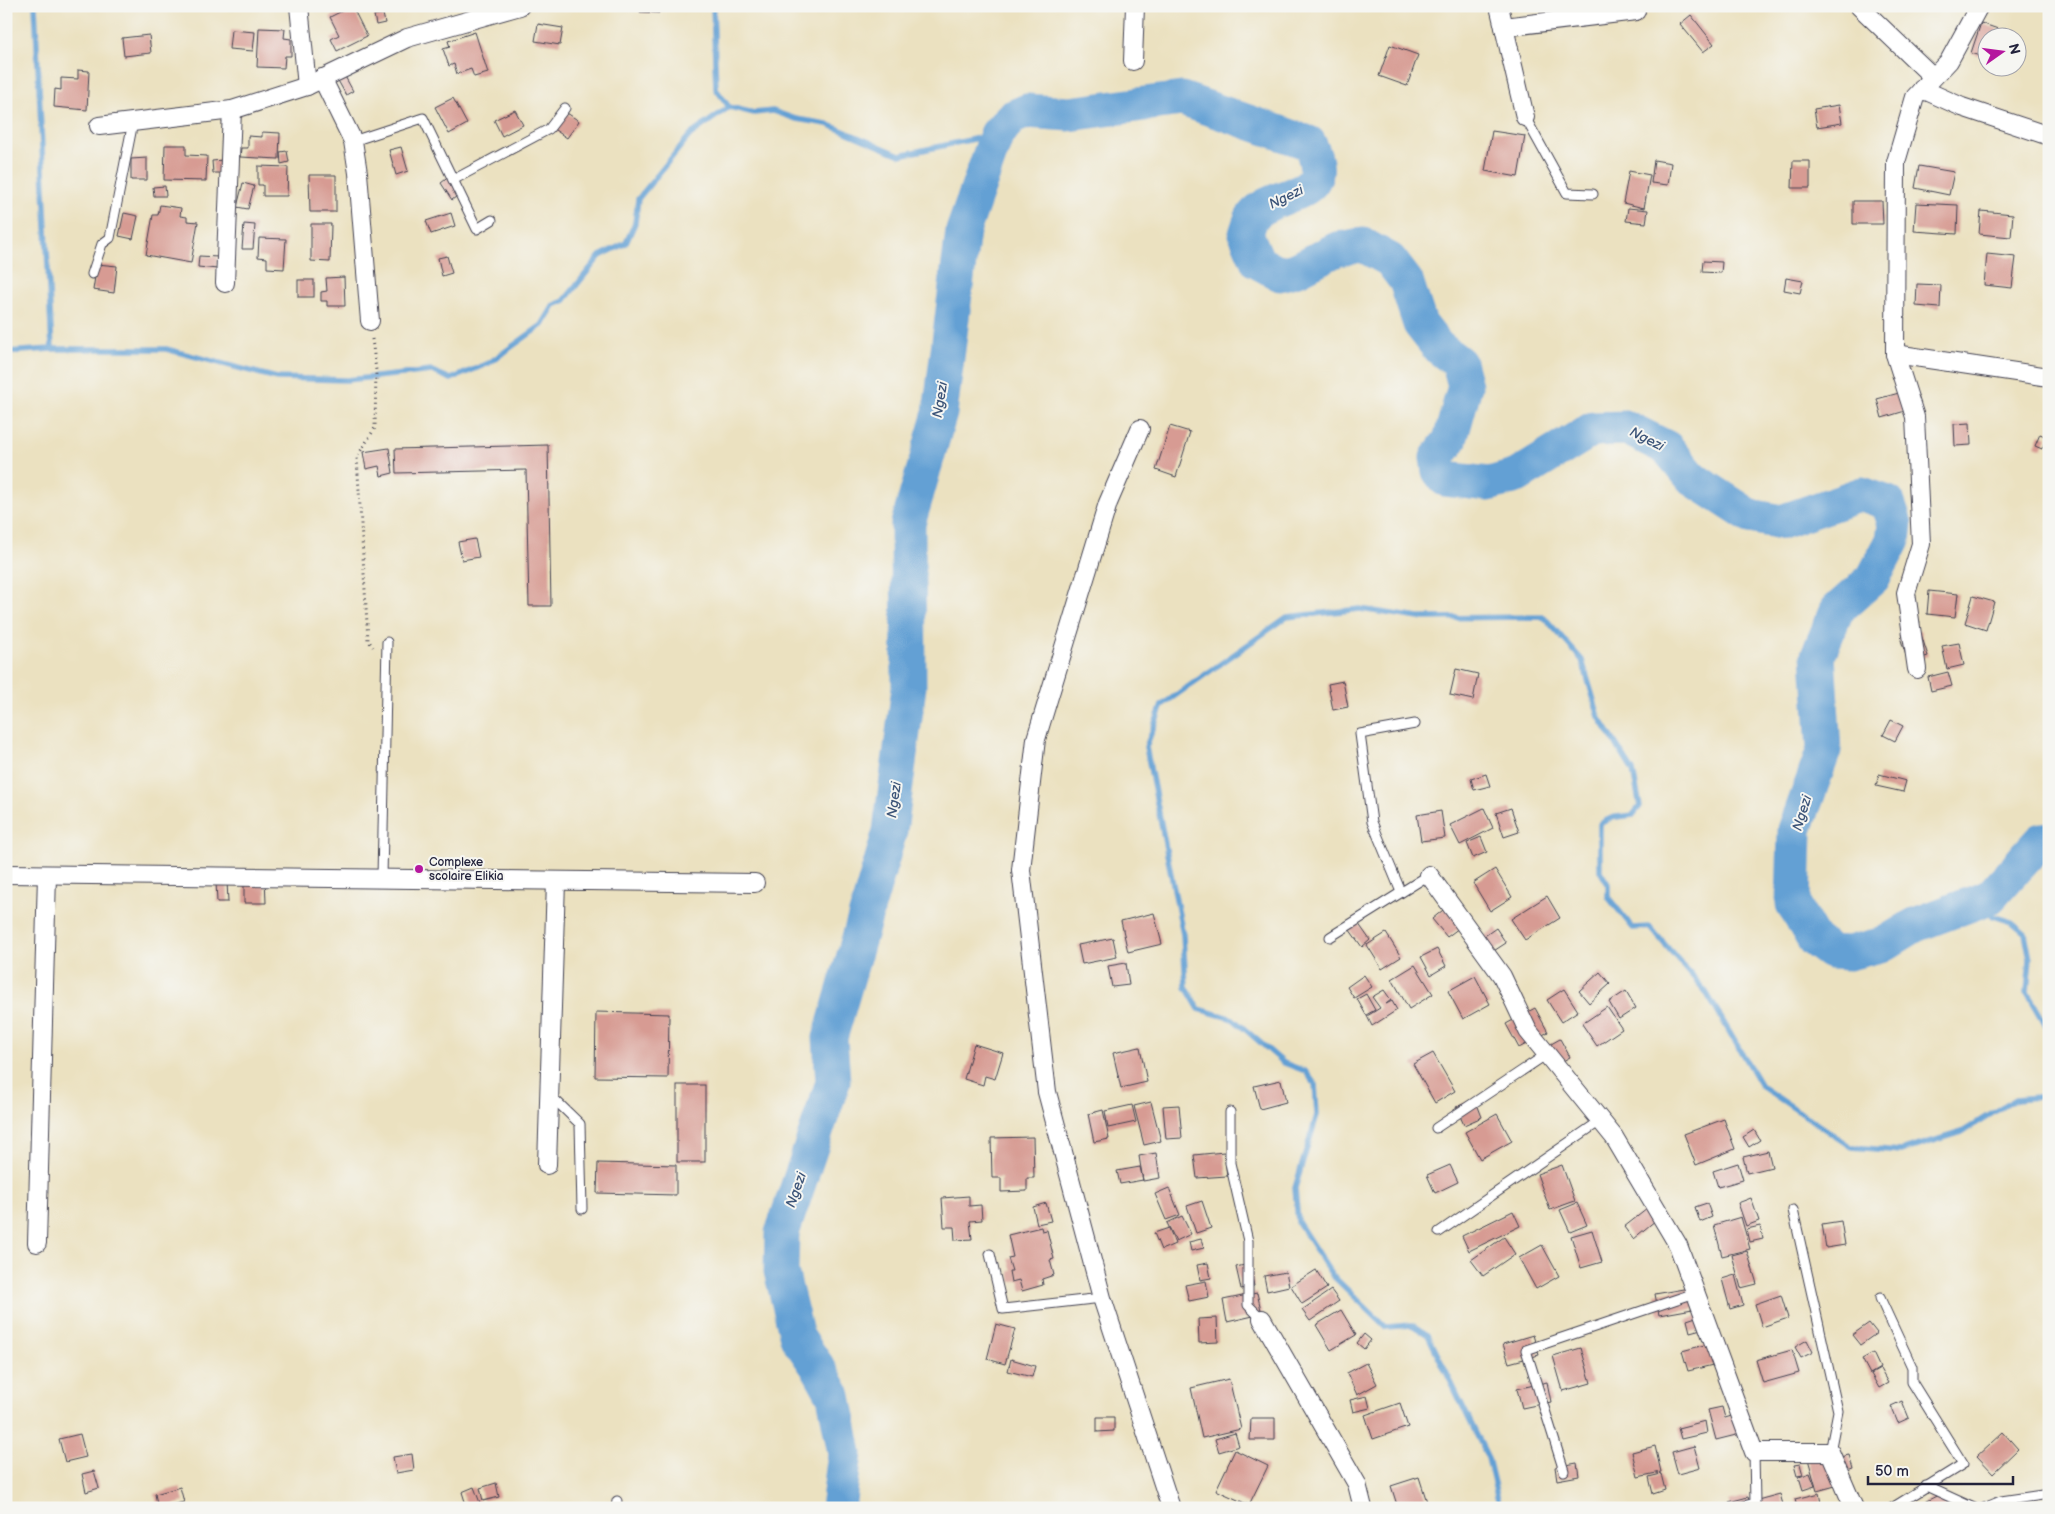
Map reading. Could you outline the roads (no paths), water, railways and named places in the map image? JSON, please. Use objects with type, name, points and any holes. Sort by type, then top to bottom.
[{"type":"street","points":[[299,6],[314,82],[353,140],[358,173],[370,321]]},
{"type":"street","points":[[99,126],[232,110],[314,82],[407,38],[520,6]]},
{"type":"street","points":[[1133,61],[1135,6]]},
{"type":"street","points":[[1499,6],[1525,117]]},
{"type":"street","points":[[1860,6],[1928,83],[1962,107],[2049,136]]},
{"type":"street","points":[[1917,669],[1906,592],[1921,544],[1915,417],[1895,354],[1896,162],[1915,97],[1949,61],[1979,6]]},
{"type":"street","points":[[1504,27],[1636,11]]},
{"type":"street","points":[[225,282],[232,110]]},
{"type":"street","points":[[1895,354],[2049,377]]},
{"type":"street","points":[[1140,429],[1108,503],[1036,739],[1021,870],[1047,1092],[1102,1298],[1172,1508]]},
{"type":"street","points":[[6,874],[755,883]]},
{"type":"street","points":[[37,1243],[47,874]]},
{"type":"street","points":[[1429,875],[1502,976],[1528,1031],[1614,1137],[1678,1245],[1754,1452],[1830,1452],[1854,1508]]},
{"type":"street","points":[[547,1164],[556,881]]},
{"type":"street","points":[[1262,1319],[1357,1484],[1363,1508]]},
{"type":"lane","points":[[453,180],[549,129],[565,108]]},
{"type":"lane","points":[[1525,117],[1567,192],[1592,194]]},
{"type":"lane","points":[[353,140],[422,118],[478,229],[492,220]]},
{"type":"lane","points":[[92,274],[102,244],[110,238],[133,122]]},
{"type":"lane","points":[[382,878],[387,642]]},
{"type":"lane","points":[[1401,892],[1372,822],[1360,734],[1415,724]]},
{"type":"lane","points":[[1330,937],[1429,875]]},
{"type":"lane","points":[[1436,1128],[1547,1054]]},
{"type":"lane","points":[[548,1094],[580,1124],[582,1209]]},
{"type":"lane","points":[[1230,1112],[1230,1163],[1248,1241],[1248,1305],[1262,1319]]},
{"type":"lane","points":[[1439,1232],[1600,1121]]},
{"type":"lane","points":[[1792,1210],[1838,1411],[1830,1452]]},
{"type":"lane","points":[[990,1254],[1003,1310],[1102,1298]]},
{"type":"lane","points":[[1564,1471],[1526,1350],[1696,1293]]},
{"type":"lane","points":[[1880,1298],[1912,1367],[1912,1382],[1962,1464],[1892,1508]]},
{"type":"lane","points":[[1736,1508],[1755,1503],[1754,1452]]},
{"type":"lane","points":[[1926,1486],[1974,1508]]},
{"type":"lane","points":[[1984,1508],[2001,1501],[2049,1494]]},
{"type":"waterway","points":[[35,6],[52,349]]},
{"type":"waterway","points":[[713,6],[716,89],[729,107]]},
{"type":"waterway","name":"Ngezi","points":[[838,1508],[845,1453],[834,1396],[819,1369],[797,1337],[781,1271],[782,1233],[833,1082],[830,1038],[890,831],[909,687],[908,524],[940,413],[963,231],[997,134],[1011,118],[1027,111],[1069,114],[1182,99],[1309,143],[1316,162],[1316,175],[1310,184],[1300,191],[1263,207],[1253,216],[1246,234],[1258,262],[1280,274],[1298,269],[1337,249],[1363,245],[1390,260],[1406,281],[1420,324],[1438,347],[1459,363],[1465,386],[1450,440],[1437,458],[1439,471],[1445,479],[1489,484],[1517,476],[1593,429],[1627,428],[1667,448],[1693,479],[1750,516],[1781,522],[1862,494],[1888,503],[1895,524],[1893,540],[1873,578],[1837,610],[1818,655],[1824,750],[1795,830],[1793,904],[1814,940],[1830,952],[1849,953],[1884,944],[1915,925],[1990,897],[2041,840],[2049,839]]},
{"type":"waterway","points":[[6,352],[52,349],[166,349],[277,378],[347,380],[432,371],[451,379],[489,363],[542,325],[554,305],[564,301],[600,256],[626,243],[635,223],[638,199],[690,135],[729,107],[754,113],[773,111],[796,119],[827,124],[900,155],[997,134]]},
{"type":"waterway","points":[[1500,1508],[1488,1458],[1428,1335],[1412,1325],[1386,1327],[1332,1275],[1298,1222],[1295,1188],[1317,1115],[1315,1084],[1305,1071],[1284,1063],[1233,1019],[1199,1009],[1186,987],[1183,935],[1146,747],[1162,705],[1287,617],[1360,609],[1419,618],[1544,617],[1582,660],[1599,717],[1633,771],[1640,806],[1633,815],[1613,818],[1600,824],[1600,871],[1608,884],[1608,897],[1633,928],[1650,927],[1706,992],[1761,1086],[1851,1147],[1901,1151],[1962,1132],[2016,1099],[2049,1096]]},
{"type":"waterway","points":[[1990,897],[1990,908],[1993,916],[2012,922],[2025,933],[2030,959],[2027,992],[2049,1030]]},
{"type":"place","name":"Complexe scolaire Elikia","points":[[419,869]]}]
